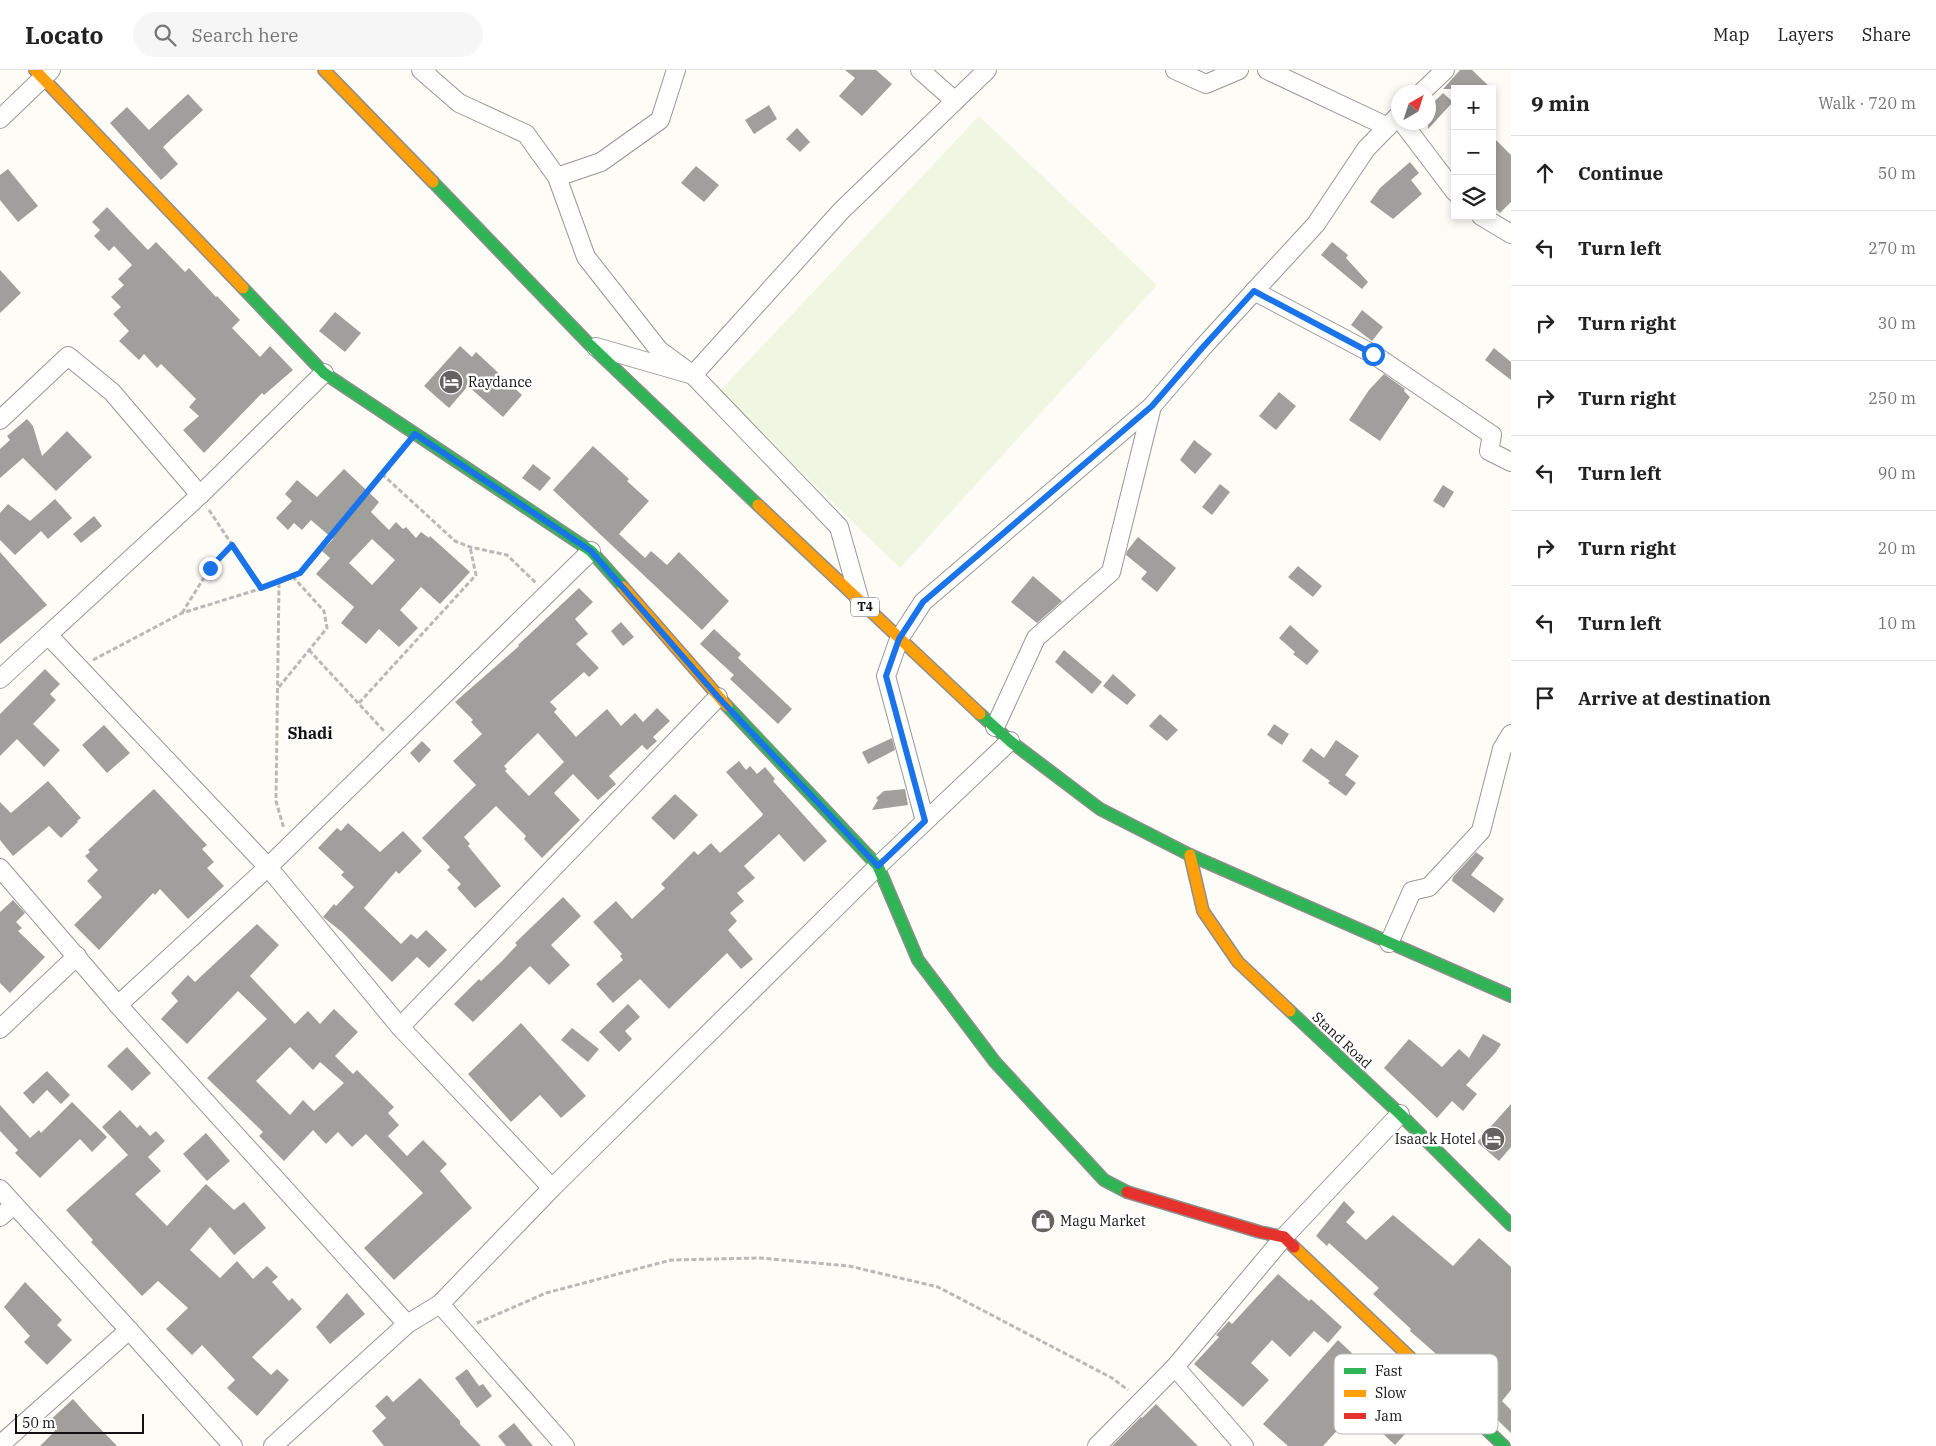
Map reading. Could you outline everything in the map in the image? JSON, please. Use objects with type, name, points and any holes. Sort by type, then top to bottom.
[{"type":"main road","points":[[43,73],[324,373],[591,551],[718,697],[878,866],[918,960],[995,1062],[1104,1180],[1124,1191],[1260,1232],[1284,1237],[1407,1354]]},
{"type":"main road","name":"T4","points":[[332,74],[590,345],[899,639],[1010,741],[1100,809],[1190,854],[1511,996]]},
{"type":"main road","name":"Stand Road","points":[[1190,854],[1203,911],[1238,962],[1400,1114],[1511,1225]]},
{"type":"main road","points":[[1491,1434],[1504,1446]]},
{"type":"street","points":[[421,70],[459,103],[526,134],[557,177],[586,257],[659,350],[693,375],[839,527],[860,602]]},
{"type":"street","points":[[557,177],[601,162],[660,120],[676,70]]},
{"type":"street","points":[[920,70],[955,100]]},
{"type":"street","points":[[693,375],[841,211],[987,70]]},
{"type":"street","points":[[1175,70],[1206,84],[1239,70]]},
{"type":"street","points":[[1267,70],[1391,118]]},
{"type":"street","points":[[1429,85],[1445,70]]},
{"type":"street","points":[[0,119],[43,73]]},
{"type":"street","points":[[925,821],[886,676],[899,639],[923,602],[1152,406],[1203,347],[1316,224],[1366,148],[1391,125]]},
{"type":"street","points":[[1405,130],[1451,187]]},
{"type":"street","points":[[1488,220],[1511,234]]},
{"type":"street","points":[[1254,291],[1373,354],[1492,435],[1489,451],[1511,462]]},
{"type":"street","points":[[590,345],[693,375]]},
{"type":"street","points":[[0,420],[68,356],[112,392],[200,495]]},
{"type":"street","points":[[0,679],[200,495],[324,373]]},
{"type":"street","points":[[995,727],[1036,638],[1111,572],[1152,406]]},
{"type":"street","points":[[118,1006],[268,867],[591,551]]},
{"type":"street","points":[[48,635],[268,867],[400,1027],[552,1188]]},
{"type":"street","points":[[400,1027],[718,697]]},
{"type":"street","points":[[1389,943],[1412,891],[1429,887],[1481,831],[1502,749],[1511,734]]},
{"type":"street","points":[[273,1446],[407,1324],[440,1304],[552,1188],[878,866],[1010,741]]},
{"type":"street","points":[[0,868],[118,1006],[407,1324]]},
{"type":"street","points":[[0,1029],[77,956]]},
{"type":"street","points":[[1097,1446],[1175,1367],[1284,1237],[1400,1114]]},
{"type":"street","points":[[0,1189],[233,1446]]},
{"type":"street","points":[[0,1217],[14,1205]]},
{"type":"street","points":[[440,1304],[565,1446]]},
{"type":"street","points":[[0,1445],[129,1330]]},
{"type":"street","points":[[1175,1367],[1244,1446]]},
{"type":"path","points":[[79,668],[182,613],[279,583],[300,573],[415,434]]},
{"type":"path","points":[[382,474],[455,541],[470,547],[507,555],[548,593]]},
{"type":"path","points":[[200,495],[261,588]]},
{"type":"path","points":[[182,613],[210,568],[232,545]]},
{"type":"path","points":[[359,703],[476,575],[470,547]]},
{"type":"path","points":[[278,688],[327,628],[324,611],[293,577]]},
{"type":"path","points":[[279,583],[276,801],[289,846]]},
{"type":"path","points":[[309,650],[395,743]]},
{"type":"path","points":[[463,1330],[546,1293],[671,1260],[760,1258],[849,1266],[938,1287],[1112,1378],[1142,1401]]},
{"type":"green space","points":[[979,116],[1157,285],[900,568],[719,392]]},
{"type":"building","points":[[845,70],[876,70],[892,84],[862,116],[839,96],[855,78]]},
{"type":"building","points":[[1460,70],[1472,70],[1488,85],[1451,85],[1451,89],[1443,89]]},
{"type":"building","points":[[1443,93],[1451,100],[1451,104],[1436,120],[1436,100]]},
{"type":"building","points":[[188,94],[203,110],[163,147],[178,164],[161,180],[110,123],[127,107],[149,130]]},
{"type":"building","points":[[769,105],[777,119],[754,134],[745,120]]},
{"type":"building","points":[[797,128],[810,142],[800,152],[786,139]]},
{"type":"building","points":[[1496,140],[1511,155],[1511,202],[1500,213],[1496,209]]},
{"type":"building","points":[[1410,162],[1419,173],[1411,180],[1422,194],[1393,219],[1370,202],[1380,188]]},
{"type":"building","points":[[696,166],[719,185],[704,202],[681,183]]},
{"type":"building","points":[[8,169],[38,206],[18,222],[0,200],[0,175]]},
{"type":"building","points":[[107,207],[148,250],[156,242],[185,272],[189,268],[240,320],[232,328],[260,357],[270,346],[293,370],[264,395],[262,393],[204,453],[183,430],[199,416],[189,407],[196,399],[161,364],[157,368],[144,354],[139,360],[119,341],[129,331],[113,314],[121,307],[111,297],[124,285],[118,279],[132,265],[114,246],[109,251],[94,236],[100,230],[92,222]]},
{"type":"building","points":[[1332,242],[1348,255],[1346,258],[1368,282],[1362,289],[1321,255]]},
{"type":"building","points":[[0,270],[21,293],[0,313]]},
{"type":"building","points":[[1362,310],[1383,327],[1372,341],[1351,325]]},
{"type":"building","points":[[335,312],[361,333],[345,352],[319,331]]},
{"type":"building","points":[[460,346],[472,357],[476,352],[522,395],[503,417],[468,386],[449,408],[424,386]]},
{"type":"building","points":[[1494,348],[1511,362],[1511,380],[1485,360]]},
{"type":"building","points":[[1384,374],[1405,389],[1404,391],[1410,397],[1380,441],[1349,420],[1369,390]]},
{"type":"building","points":[[1279,392],[1296,406],[1276,430],[1259,416]]},
{"type":"building","points":[[27,419],[33,426],[42,456],[67,431],[92,457],[56,491],[23,458],[0,478],[0,449],[10,440],[7,436]]},
{"type":"building","points":[[1194,440],[1212,454],[1195,474],[1180,460]]},
{"type":"building","points":[[593,446],[629,479],[627,481],[649,501],[619,534],[645,558],[651,551],[667,565],[679,552],[729,601],[702,630],[553,490]]},
{"type":"building","points":[[533,464],[551,478],[540,491],[522,478]]},
{"type":"building","points":[[344,469],[379,502],[371,512],[389,530],[396,522],[403,529],[406,527],[416,538],[421,532],[429,538],[430,536],[470,572],[440,604],[421,587],[400,610],[418,628],[399,647],[379,629],[366,644],[341,623],[354,607],[316,574],[330,558],[322,551],[333,539],[311,520],[302,530],[294,523],[288,530],[276,518],[292,501],[285,494],[297,480],[317,497]],"holes":[[[372,539],[395,560],[372,585],[349,563]]]},
{"type":"building","points":[[1220,484],[1230,492],[1212,515],[1202,507]]},
{"type":"building","points":[[1443,485],[1454,492],[1444,508],[1433,501]]},
{"type":"building","points":[[55,499],[72,518],[48,539],[41,531],[15,555],[0,540],[0,513],[8,504],[30,521]]},
{"type":"building","points":[[94,516],[102,526],[81,543],[73,534]]},
{"type":"building","points":[[1138,537],[1176,568],[1157,592],[1141,579],[1147,572],[1126,555]]},
{"type":"building","points":[[0,552],[47,605],[0,644]]},
{"type":"building","points":[[1298,566],[1322,586],[1313,597],[1288,577]]},
{"type":"building","points":[[1033,576],[1062,601],[1037,623],[1011,602]]},
{"type":"building","points":[[579,588],[593,602],[575,619],[588,634],[576,644],[599,668],[589,677],[584,672],[550,702],[557,709],[554,712],[576,737],[607,709],[621,726],[635,713],[643,722],[657,708],[670,721],[653,737],[657,741],[647,750],[642,745],[609,776],[616,784],[598,800],[573,774],[554,793],[580,820],[542,858],[524,839],[526,836],[496,806],[464,837],[470,844],[468,846],[501,886],[475,908],[457,888],[461,884],[447,870],[450,867],[422,838],[476,785],[453,761],[482,734],[471,722],[473,720],[455,702]],"holes":[[[538,733],[564,762],[529,796],[505,771],[507,769],[504,766]]]},
{"type":"building","points":[[621,622],[634,637],[623,646],[611,631]]},
{"type":"building","points":[[1290,625],[1319,651],[1307,665],[1293,654],[1295,652],[1279,638]]},
{"type":"building","points":[[714,629],[741,654],[738,658],[792,709],[778,724],[730,679],[734,675],[700,644]]},
{"type":"building","points":[[1064,650],[1102,682],[1092,694],[1055,662]]},
{"type":"building","points":[[45,669],[60,684],[50,694],[56,700],[33,724],[60,750],[44,767],[17,739],[0,756],[0,714]]},
{"type":"building","points":[[1113,674],[1136,695],[1127,705],[1103,686]]},
{"type":"building","points":[[1160,714],[1178,730],[1167,741],[1149,726]]},
{"type":"building","points":[[1274,724],[1289,734],[1282,745],[1267,735]]},
{"type":"building","points":[[104,725],[130,753],[107,773],[82,745]]},
{"type":"building","points":[[892,738],[895,750],[868,764],[862,752]]},
{"type":"building","points":[[1336,740],[1359,756],[1345,775],[1356,783],[1346,796],[1328,783],[1330,781],[1302,761],[1311,748],[1324,758]]},
{"type":"building","points":[[422,741],[431,750],[419,763],[410,753]]},
{"type":"building","points":[[739,761],[746,770],[750,766],[757,774],[765,767],[775,779],[773,781],[827,841],[804,862],[779,834],[744,866],[755,878],[737,893],[744,901],[730,913],[737,921],[728,930],[753,959],[741,969],[727,953],[669,1009],[640,979],[613,1003],[596,984],[623,960],[620,956],[622,954],[593,922],[616,901],[632,919],[665,888],[661,884],[694,851],[698,855],[711,843],[720,853],[762,816],[763,814],[726,772]]},
{"type":"building","points":[[48,781],[81,818],[61,838],[49,826],[13,856],[0,840],[0,802],[11,813]]},
{"type":"building","points":[[154,789],[207,845],[202,849],[214,862],[207,868],[224,886],[188,919],[160,889],[155,895],[153,893],[99,950],[74,925],[102,897],[87,881],[98,870],[85,856],[90,852],[88,850]]},
{"type":"building","points":[[905,789],[908,805],[872,810],[878,800],[876,798],[884,791]]},
{"type":"building","points":[[675,794],[698,815],[674,840],[651,818]]},
{"type":"building","points":[[348,823],[380,852],[403,831],[422,851],[399,874],[396,871],[364,908],[401,944],[411,934],[417,939],[426,930],[447,950],[429,968],[417,957],[392,982],[342,932],[323,917],[334,904],[336,906],[354,887],[341,875],[344,872],[318,848],[337,828],[341,831]]},
{"type":"building","points":[[1476,852],[1484,858],[1471,875],[1504,899],[1494,913],[1452,881],[1453,877]]},
{"type":"building","points":[[563,897],[581,916],[551,945],[570,965],[549,985],[530,966],[473,1022],[454,1004],[479,979],[481,981],[502,961],[517,945],[515,943]]},
{"type":"building","points":[[13,900],[25,913],[16,922],[22,928],[18,931],[45,957],[10,993],[0,983],[0,912]]},
{"type":"building","points":[[257,924],[279,945],[250,976],[295,1024],[308,1011],[320,1024],[334,1009],[358,1032],[335,1056],[353,1074],[357,1070],[394,1107],[388,1113],[399,1125],[388,1136],[407,1156],[423,1140],[447,1164],[440,1171],[472,1208],[394,1280],[364,1248],[423,1193],[366,1134],[352,1147],[338,1132],[326,1144],[313,1130],[284,1161],[259,1136],[263,1132],[207,1078],[267,1019],[238,991],[187,1044],[161,1019],[178,1001],[171,993],[188,975],[195,982]],"holes":[[[290,1047],[313,1070],[320,1062],[344,1083],[314,1111],[303,1100],[290,1115],[256,1081]]]},
{"type":"building","points":[[628,1004],[640,1017],[625,1031],[632,1039],[619,1052],[599,1032]]},
{"type":"building","points":[[521,1023],[586,1096],[561,1118],[540,1095],[511,1122],[468,1074]]},
{"type":"building","points":[[572,1028],[599,1049],[588,1062],[561,1040]]},
{"type":"building","points":[[1483,1034],[1501,1044],[1466,1085],[1477,1094],[1463,1111],[1452,1101],[1437,1118],[1384,1068],[1409,1039],[1442,1067],[1459,1049],[1469,1058]]},
{"type":"building","points":[[127,1047],[151,1073],[132,1091],[107,1066]]},
{"type":"building","points":[[47,1071],[70,1095],[61,1104],[47,1090],[33,1104],[23,1093]]},
{"type":"building","points":[[72,1102],[107,1137],[92,1152],[80,1139],[40,1178],[15,1153],[18,1150],[0,1131],[0,1105],[30,1138],[39,1130],[41,1133]]},
{"type":"building","points":[[1511,1104],[1511,1147],[1499,1161],[1477,1142]]},
{"type":"building","points":[[120,1110],[137,1128],[140,1125],[150,1136],[156,1131],[165,1141],[148,1157],[161,1171],[135,1194],[167,1226],[206,1184],[234,1210],[244,1202],[266,1228],[234,1255],[210,1227],[190,1250],[220,1278],[237,1261],[253,1279],[267,1266],[278,1277],[272,1282],[289,1301],[292,1298],[302,1309],[252,1357],[271,1375],[277,1369],[289,1380],[257,1416],[227,1388],[235,1380],[202,1345],[192,1355],[166,1329],[188,1308],[158,1281],[142,1296],[91,1242],[93,1240],[66,1210],[128,1155],[102,1127]]},
{"type":"building","points":[[206,1133],[230,1161],[207,1181],[183,1154]]},
{"type":"building","points":[[1344,1201],[1355,1212],[1346,1222],[1366,1240],[1393,1215],[1453,1266],[1479,1238],[1511,1267],[1511,1390],[1502,1401],[1511,1410],[1511,1433],[1498,1420],[1498,1354],[1436,1354],[1373,1294],[1379,1288],[1329,1243],[1327,1246],[1316,1236]]},
{"type":"building","points":[[1278,1274],[1309,1301],[1311,1299],[1342,1327],[1328,1343],[1314,1331],[1290,1357],[1272,1340],[1251,1363],[1269,1380],[1243,1407],[1194,1364],[1219,1337],[1216,1335],[1229,1321],[1232,1324]]},
{"type":"building","points":[[25,1282],[62,1320],[57,1325],[72,1340],[47,1365],[24,1342],[30,1336],[4,1307]]},
{"type":"building","points":[[347,1293],[365,1314],[330,1344],[316,1327]]},
{"type":"building","points":[[1338,1340],[1353,1354],[1334,1354],[1334,1434],[1323,1446],[1288,1446],[1263,1424]]},
{"type":"building","points":[[467,1369],[479,1386],[483,1384],[492,1396],[477,1408],[455,1378]]},
{"type":"building","points":[[420,1378],[481,1446],[384,1446],[372,1431],[386,1418],[375,1406],[387,1395],[393,1402]]},
{"type":"building","points":[[73,1399],[117,1446],[40,1446],[55,1431],[47,1423]]},
{"type":"building","points":[[1156,1404],[1198,1446],[1112,1446],[1141,1417]]},
{"type":"building","points":[[514,1423],[533,1446],[506,1446],[498,1436]]},
{"type":"building","points":[[1383,1434],[1405,1434],[1395,1445]]},
{"type":"traffic: fast","points":[[433,182],[590,345],[758,505]]},
{"type":"traffic: fast","points":[[243,288],[324,373],[591,551],[623,587]]},
{"type":"traffic: fast","points":[[727,706],[878,866],[918,960],[995,1062],[1104,1180],[1127,1192]]},
{"type":"traffic: fast","points":[[980,714],[1010,741],[1100,809],[1190,855],[1511,996]]},
{"type":"traffic: fast","points":[[1290,1011],[1400,1114],[1511,1225]]},
{"type":"traffic: fast","points":[[1491,1434],[1504,1446]]},
{"type":"traffic: slow","points":[[35,70],[243,288]]},
{"type":"traffic: slow","points":[[324,70],[433,182]]},
{"type":"traffic: slow","points":[[758,505],[980,714]]},
{"type":"traffic: slow","points":[[623,587],[727,706]]},
{"type":"traffic: slow","points":[[1190,855],[1203,911],[1238,962],[1290,1011]]},
{"type":"traffic: slow","points":[[1294,1247],[1407,1354]]},
{"type":"traffic: jam","points":[[1127,1192],[1260,1232],[1284,1237],[1294,1247]]},
{"type":"place","name":"Raydance","points":[[451,382]]},
{"type":"place","name":"Isaack Hotel","points":[[1493,1139]]},
{"type":"place","name":"Magu Market","points":[[1043,1221]]},
{"type":"district","name":"Shadi","points":[[310,733]]},
{"type":"route","points":[[210,568],[232,545],[261,588],[279,583],[300,573],[415,434],[591,551],[718,697],[878,866],[925,821],[886,676],[899,639],[923,602],[1152,406],[1254,291],[1373,354]]}]
